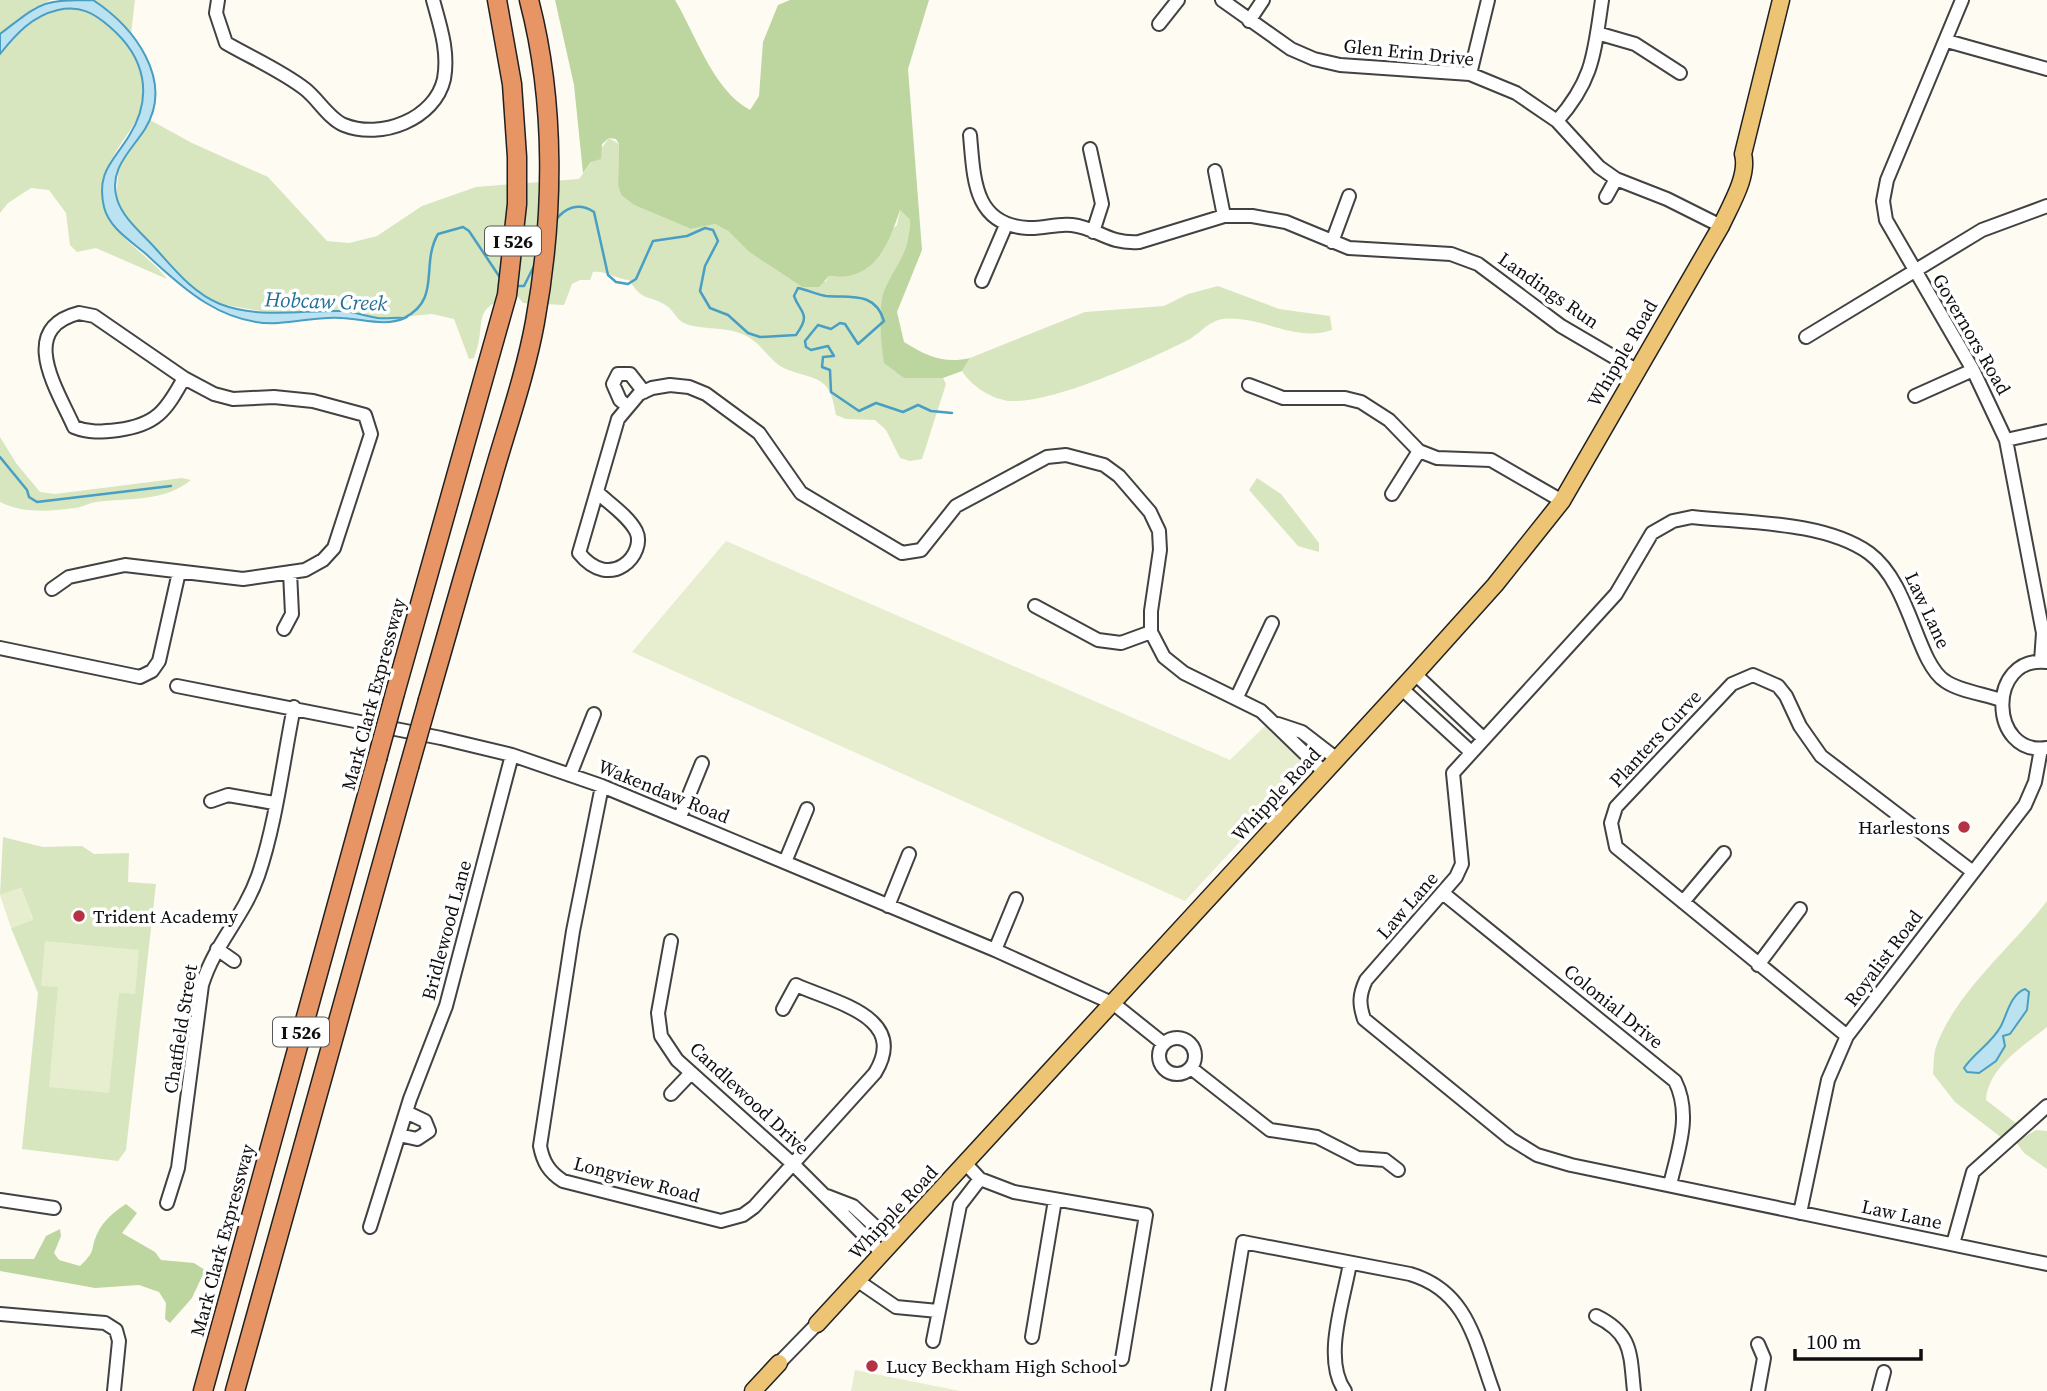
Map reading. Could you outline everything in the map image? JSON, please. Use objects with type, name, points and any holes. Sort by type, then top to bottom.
[{"type":"highway","name":"Mark Clark Expressway","points":[[201,1391],[214,1353],[395,693],[501,325],[515,225],[517,157],[512,84],[496,0]]},
{"type":"highway","name":"I 526","points":[[235,1391],[535,325],[548,215],[549,157],[542,74],[529,0]]},
{"type":"main road","name":"Whipple Road","points":[[1746,163],[1743,154],[1781,0]]},
{"type":"main road","name":"Whipple Road","points":[[817,1324],[1415,674],[1495,585],[1562,501],[1721,226],[1746,163],[1753,158],[1792,0]]},
{"type":"main road","name":"Whipple Road","points":[[753,1391],[779,1363]]},
{"type":"street","points":[[218,0],[216,13],[226,43],[305,89],[343,125],[374,132],[403,124],[431,104],[443,80],[446,48],[433,0]]},
{"type":"street","points":[[1159,24],[1178,0]]},
{"type":"street","name":"Glen Erin Drive","points":[[1222,0],[1291,49],[1314,59],[1340,65],[1470,74],[1516,93],[1557,121],[1599,167],[1616,179],[1667,199],[1721,226]]},
{"type":"street","points":[[1249,21],[1263,0]]},
{"type":"street","points":[[1470,74],[1488,0]]},
{"type":"street","points":[[1557,121],[1584,86],[1591,69],[1602,0]]},
{"type":"street","name":"Governors Road","points":[[1962,0],[1887,180],[1883,201],[1886,220],[1913,271],[1973,370],[2006,440],[2043,633],[2044,662]]},
{"type":"street","points":[[1597,33],[1636,44],[1680,73]]},
{"type":"street","points":[[1947,41],[2047,69]]},
{"type":"street","points":[[970,135],[978,193],[993,216],[1006,225],[982,281]]},
{"type":"street","points":[[1090,149],[1102,204],[1093,232]]},
{"type":"street","points":[[1215,171],[1224,216]]},
{"type":"street","points":[[1606,197],[1616,179]]},
{"type":"street","points":[[1332,242],[1349,196]]},
{"type":"street","points":[[1806,337],[1982,230],[2047,206]]},
{"type":"street","name":"Landings Run","points":[[1006,225],[1031,228],[1073,225],[1111,241],[1139,242],[1224,216],[1270,218],[1349,248],[1451,254],[1478,264],[1561,326],[1636,370]]},
{"type":"street","points":[[52,589],[69,577],[107,567],[141,565],[243,579],[305,570],[323,560],[341,535],[371,434],[365,415],[313,401],[275,397],[233,399],[214,394],[184,378],[94,316],[79,313],[67,316],[47,333],[45,347],[48,370],[74,427],[87,432],[140,427],[153,421],[184,378]]},
{"type":"street","points":[[1915,396],[1973,370]]},
{"type":"street","points":[[627,405],[620,400],[613,384],[618,374],[630,374],[644,392]]},
{"type":"street","points":[[597,492],[637,534],[638,544],[626,563],[617,570],[602,571],[589,565],[579,553],[618,419],[627,405],[644,392],[670,385],[689,387],[706,394],[759,433],[801,493],[902,553],[920,550],[956,506],[1047,457],[1066,455],[1104,465],[1119,476],[1150,512],[1159,531],[1160,550],[1151,611],[1152,632],[1164,657],[1184,673],[1237,697],[1274,722],[1323,771]]},
{"type":"street","points":[[1249,385],[1283,398],[1345,398],[1362,402],[1389,420],[1419,451],[1437,458],[1491,460],[1562,501]]},
{"type":"street","points":[[2006,440],[2047,431]]},
{"type":"street","points":[[1392,494],[1419,451]]},
{"type":"street","name":"Law Lane","points":[[2001,700],[1944,681],[1932,665],[1889,572],[1853,544],[1812,530],[1692,517],[1673,521],[1653,533],[1616,594],[1453,773],[1462,864],[1444,894],[1366,980],[1359,994],[1364,1019],[1511,1139],[1537,1155],[1571,1166],[2047,1264]]},
{"type":"street","points":[[0,648],[140,677],[152,671],[159,661],[179,572]]},
{"type":"street","points":[[284,629],[292,614],[290,572]]},
{"type":"street","points":[[1035,606],[1098,640],[1121,643],[1152,632]]},
{"type":"street","points":[[1237,697],[1272,623]]},
{"type":"street","points":[[2044,662],[2021,668],[2014,674],[2008,681],[2001,700],[2008,730],[2026,745],[2044,748]]},
{"type":"street","points":[[1415,674],[1483,738]]},
{"type":"street","name":"Planters Curve","points":[[1847,1036],[1616,847],[1611,823],[1616,807],[1732,684],[1753,676],[1778,686],[1786,696],[1800,726],[1821,756],[1973,872]]},
{"type":"street","name":"Wakendaw Road","points":[[177,686],[294,707],[512,755],[602,786],[995,950],[1114,1004],[1164,1044]]},
{"type":"street","points":[[1401,688],[1471,752]]},
{"type":"street","name":"Chatfield Street","points":[[167,1203],[178,1168],[202,985],[210,959],[239,917],[259,873],[294,707]]},
{"type":"street","points":[[570,775],[594,714]]},
{"type":"street","points":[[1274,722],[1302,732],[1337,759]]},
{"type":"street","name":"Royalist Road","points":[[1800,1213],[1828,1080],[1847,1036],[1868,1012],[2031,795],[2044,748]]},
{"type":"street","name":"Bridlewood Lane","points":[[370,1227],[406,1112],[446,1006],[512,755]]},
{"type":"street","points":[[680,817],[702,763]]},
{"type":"street","name":"Longview Road","points":[[602,786],[573,931],[540,1146],[542,1158],[554,1175],[563,1181],[721,1221],[743,1215],[794,1165],[875,1073],[884,1059],[886,1044],[882,1029],[869,1018],[796,985],[783,1009]]},
{"type":"street","points":[[211,802],[228,795],[274,803]]},
{"type":"street","points":[[785,862],[807,809]]},
{"type":"street","points":[[1683,902],[1724,853]]},
{"type":"street","points":[[888,906],[909,854]]},
{"type":"street","name":"Colonial Drive","points":[[1444,894],[1675,1081],[1683,1097],[1685,1112],[1670,1185]]},
{"type":"street","points":[[995,950],[1016,899]]},
{"type":"street","points":[[1758,965],[1800,909]]},
{"type":"street","name":"Candlewood Drive","points":[[671,941],[658,1013],[661,1036],[690,1074],[794,1165],[824,1195],[888,1248]]},
{"type":"street","points":[[217,949],[234,961]]},
{"type":"street","points":[[1173,1038],[1189,1043],[1195,1052],[1191,1068],[1174,1074],[1163,1068],[1159,1056],[1164,1044],[1173,1038]]},
{"type":"street","points":[[1191,1068],[1270,1130],[1317,1138],[1358,1158],[1385,1160],[1398,1170]]},
{"type":"street","points":[[671,1094],[690,1074]]},
{"type":"street","points":[[1953,1244],[1973,1172],[2047,1106]]},
{"type":"street","points":[[399,1135],[417,1139],[429,1131],[425,1121],[406,1112]]},
{"type":"street","points":[[966,1164],[981,1179],[999,1188],[1146,1214],[1122,1359]]},
{"type":"street","points":[[933,1341],[960,1205],[981,1179]]},
{"type":"street","points":[[0,1200],[54,1208]]},
{"type":"street","points":[[1032,1337],[1055,1200]]},
{"type":"street","points":[[1217,1391],[1243,1242],[1424,1278],[1447,1293],[1464,1312],[1493,1391]]},
{"type":"street","points":[[1345,1391],[1337,1380],[1333,1361],[1350,1263]]},
{"type":"street","points":[[858,1280],[896,1307],[938,1311]]},
{"type":"street","points":[[0,1314],[104,1323],[116,1330],[119,1341],[114,1391]]},
{"type":"street","points":[[1596,1316],[1613,1324],[1624,1336],[1634,1391]]},
{"type":"street","name":"Whipple Road","points":[[779,1363],[817,1324]]},
{"type":"street","points":[[1758,1344],[1764,1358],[1758,1391]]},
{"type":"street","points":[[1879,1391],[1884,1372]]},
{"type":"green space","points":[[0,0],[51,0],[35,7],[0,34]]},
{"type":"green space","points":[[93,0],[135,0],[131,34],[110,11]]},
{"type":"green space","points":[[555,0],[675,0],[716,76],[737,101],[750,110],[759,96],[763,42],[778,5],[790,0],[929,0],[908,69],[922,250],[897,312],[904,342],[936,358],[970,358],[962,371],[943,378],[904,378],[884,363],[882,298],[905,251],[909,232],[910,220],[900,210],[884,248],[869,267],[845,276],[829,276],[819,287],[802,287],[749,252],[728,231],[715,224],[691,229],[634,205],[621,195],[618,185],[619,144],[616,139],[609,138],[602,144],[601,159],[591,162],[583,173],[574,85]]},
{"type":"green space","points":[[73,8],[100,18],[111,27],[139,66],[145,89],[141,109],[109,164],[103,184],[104,208],[114,227],[167,279],[96,248],[77,252],[70,245],[66,213],[49,190],[31,188],[8,203],[0,213],[0,54],[31,23],[50,13]]},
{"type":"green space","points":[[150,120],[192,143],[268,177],[327,241],[349,243],[377,236],[422,206],[476,187],[579,179],[609,138],[619,144],[618,184],[621,195],[634,205],[691,229],[715,224],[728,231],[749,252],[802,287],[826,281],[829,276],[837,277],[897,225],[900,210],[910,220],[909,241],[902,262],[884,292],[882,350],[904,378],[943,378],[946,384],[922,459],[910,461],[900,458],[886,430],[875,420],[846,419],[836,415],[830,392],[820,381],[781,366],[750,338],[733,331],[698,327],[682,322],[667,306],[639,293],[629,280],[602,272],[593,272],[590,280],[580,280],[572,284],[564,305],[523,303],[517,295],[491,305],[482,317],[474,358],[469,359],[454,319],[432,314],[380,319],[345,311],[277,314],[220,304],[190,286],[123,214],[116,198],[119,165]]},
{"type":"green space","points":[[1218,286],[1279,309],[1330,316],[1332,330],[1305,333],[1251,321],[1223,319],[1213,322],[1186,341],[1126,369],[1054,394],[1015,401],[992,396],[978,388],[962,371],[970,358],[1085,312],[1164,306],[1188,294]]},
{"type":"green space","points":[[0,437],[16,463],[40,492],[55,494],[182,478],[191,480],[170,492],[146,498],[96,502],[56,510],[37,511],[9,506],[0,502]]},
{"type":"green space","points":[[1257,478],[1281,494],[1319,543],[1319,552],[1298,546],[1249,490]]},
{"type":"green space","points":[[726,541],[1230,760],[1266,725],[1310,766],[1185,901],[632,652]]},
{"type":"green space","points":[[3,837],[43,847],[82,846],[94,854],[129,853],[128,882],[156,884],[126,1150],[118,1161],[22,1149],[38,993],[11,928],[33,919],[21,888],[0,895]]},
{"type":"green space","points":[[21,888],[33,920],[11,928],[0,895]]},
{"type":"green space","points":[[2047,901],[2047,1027],[2008,1059],[1988,1088],[1986,1100],[2017,1124],[2002,1138],[1955,1102],[1933,1074],[1934,1053],[1945,1027],[1970,989]]},
{"type":"green space","points":[[45,941],[139,950],[135,994],[119,993],[109,1093],[49,1087],[58,987],[41,986]]},
{"type":"green space","points":[[2036,1130],[2047,1131],[2047,1169],[2024,1153],[2016,1142]]},
{"type":"green space","points":[[126,1204],[137,1213],[122,1233],[155,1252],[161,1260],[194,1263],[205,1270],[192,1298],[170,1323],[165,1319],[166,1303],[159,1292],[139,1285],[95,1288],[0,1271],[0,1259],[34,1259],[46,1236],[60,1229],[61,1236],[54,1253],[59,1260],[80,1266],[91,1253],[100,1228]]},
{"type":"green space","points":[[855,1370],[960,1391],[851,1391]]},
{"type":"water","points":[[93,0],[123,25],[146,56],[153,74],[153,110],[145,129],[118,169],[115,188],[117,199],[129,220],[177,273],[201,294],[235,309],[265,313],[342,311],[378,318],[405,318],[374,322],[318,318],[278,323],[240,318],[222,312],[190,292],[116,228],[104,207],[102,185],[108,168],[129,136],[142,106],[142,78],[131,51],[110,27],[98,18],[80,9],[66,9],[32,21],[0,54],[0,34],[34,9],[51,2]]},
{"type":"water","points":[[2025,989],[2029,992],[2027,1010],[2010,1034],[2003,1036],[2005,1046],[1996,1061],[1979,1073],[1967,1072],[1964,1068],[1997,1032],[2016,995]]},
{"type":"waterway","name":"Hobcaw Creek","points":[[555,221],[568,209],[583,207],[594,212],[608,275],[616,282],[628,284],[636,279],[653,241],[687,236],[705,228],[713,230],[718,241],[705,266],[700,291],[710,308],[728,315],[748,333],[760,337],[796,335],[804,317],[794,296],[798,288],[823,295],[868,300],[880,311],[884,321],[858,344],[845,324],[840,323],[831,329],[818,325],[805,341],[806,347],[811,350],[828,346],[834,356],[823,357],[822,367],[830,370],[831,392],[859,411],[876,403],[903,412],[918,405],[931,411],[952,413]]},
{"type":"waterway","name":"Hobcaw Creek","points":[[404,318],[423,301],[427,291],[430,258],[438,234],[463,227],[469,231],[501,279]]},
{"type":"waterway","name":"Hobcaw Creek","points":[[516,286],[524,286],[536,262]]},
{"type":"waterway","points":[[0,457],[27,490],[29,497],[37,502],[171,486]]},
{"type":"place","name":"Harlestons","points":[[1964,827]]},
{"type":"place","name":"Trident Academy","points":[[79,916]]},
{"type":"place","name":"Lucy Beckham High School","points":[[872,1366]]}]
